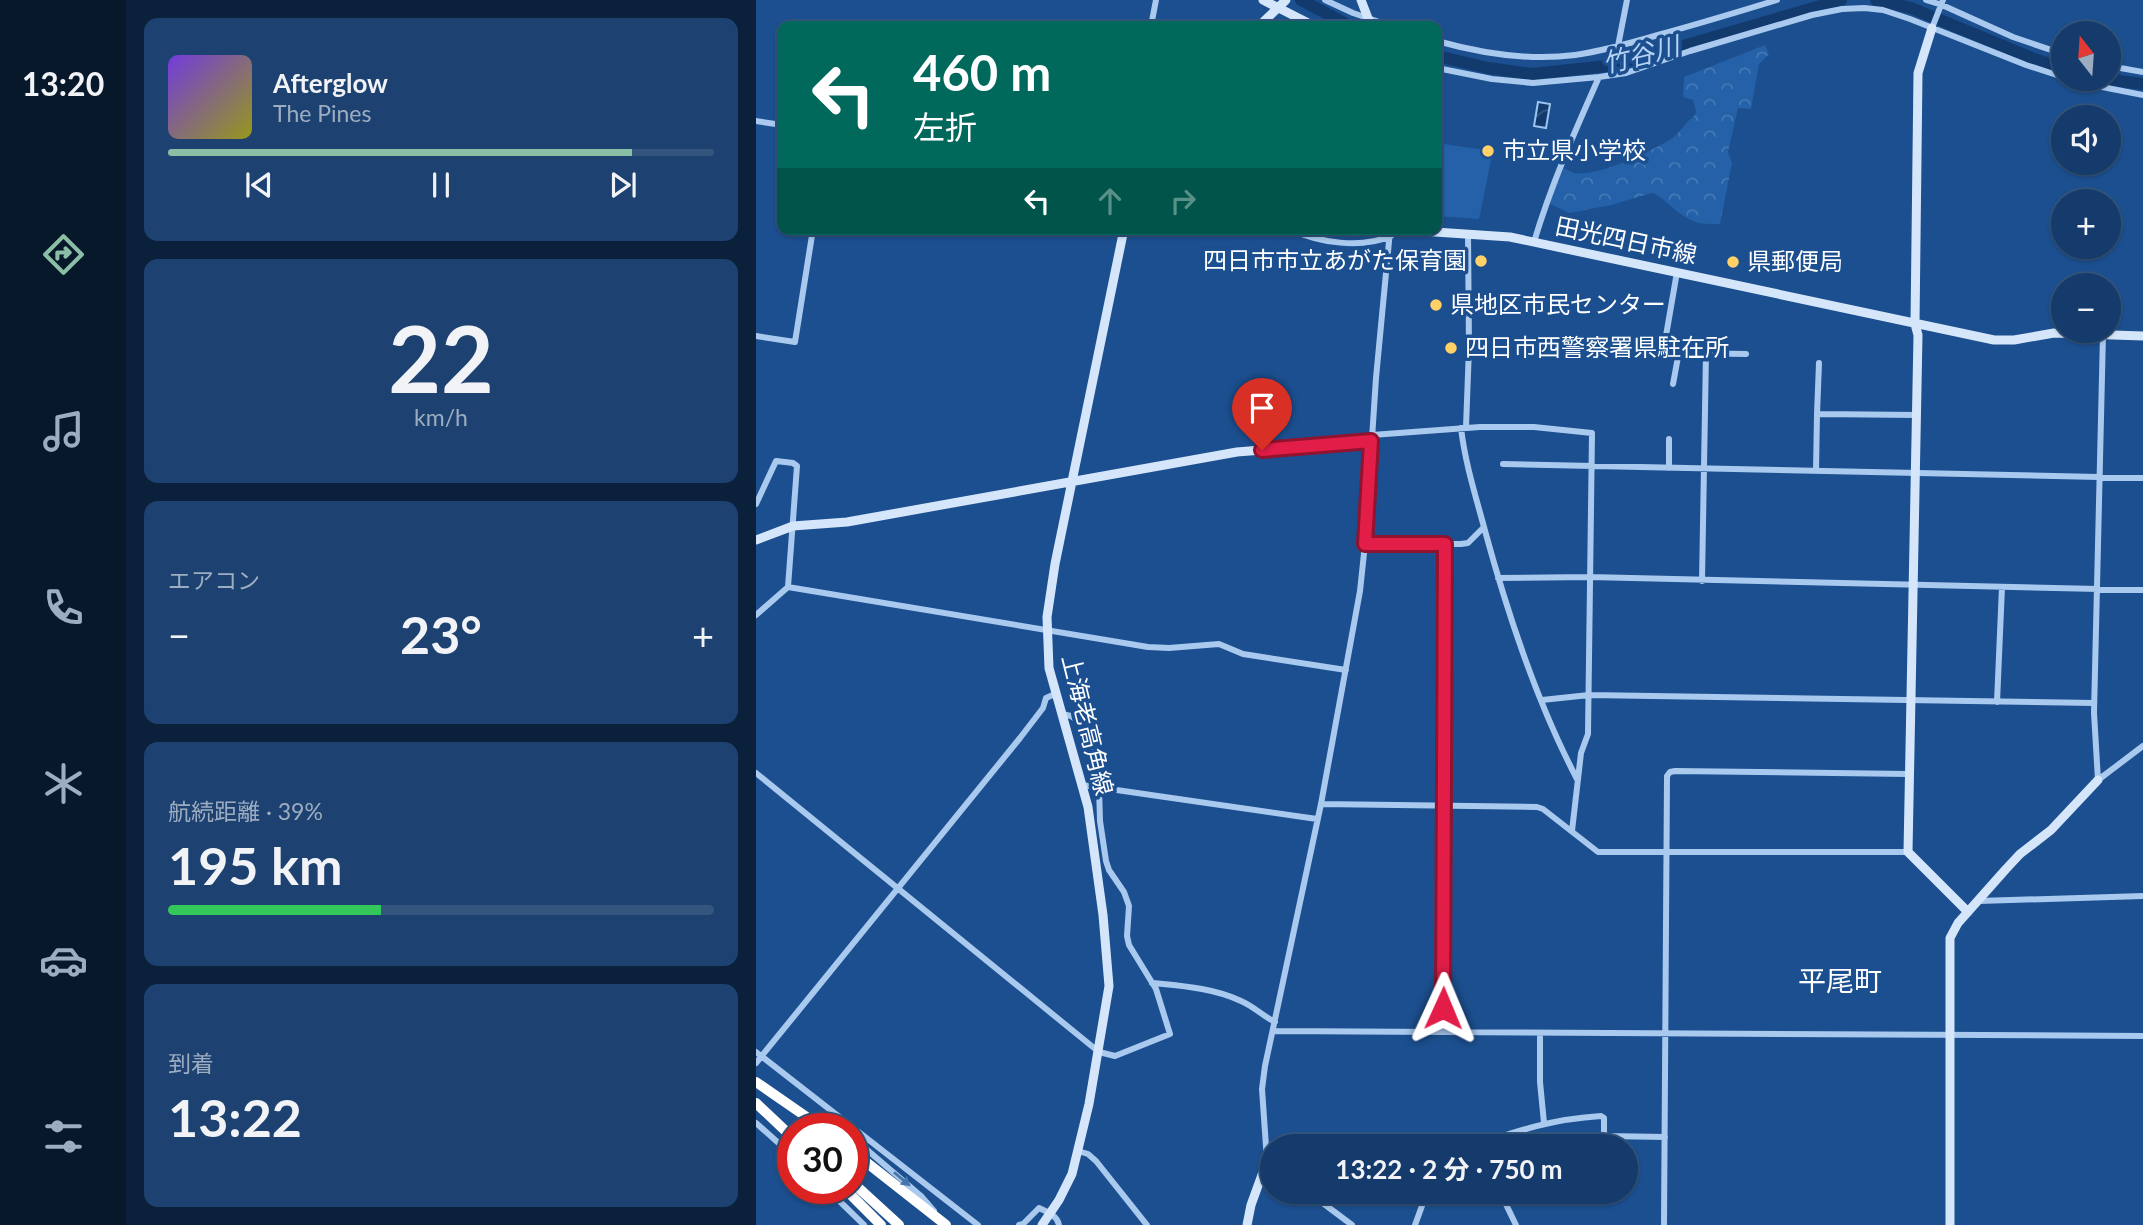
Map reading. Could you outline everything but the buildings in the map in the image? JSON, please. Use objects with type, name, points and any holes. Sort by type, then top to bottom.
[{"type":"highway","points":[[756,1082],[801,1113]]},
{"type":"highway","points":[[756,1095],[777,1114]]},
{"type":"highway","points":[[756,1103],[777,1123]]},
{"type":"highway","points":[[868,1164],[946,1225]]},
{"type":"highway","points":[[868,1197],[899,1225]]},
{"type":"highway","points":[[860,1204],[881,1225]]},
{"type":"street","points":[[1153,21],[1156,0]]},
{"type":"street","points":[[1263,0],[1282,4],[1307,21]]},
{"type":"street","points":[[1325,0],[1366,21]]},
{"type":"street","points":[[1361,0],[1369,21]]},
{"type":"street","points":[[1625,71],[1618,46],[1627,0]]},
{"type":"street","points":[[1442,42],[1462,48],[1541,56],[1574,55],[1618,46],[1777,0]]},
{"type":"street","points":[[1926,0],[2051,50]]},
{"type":"street","points":[[1264,21],[1282,4]]},
{"type":"street","points":[[1908,852],[1917,415],[1918,335],[1915,324],[1918,73],[1942,5]]},
{"type":"street","points":[[1442,69],[1492,79],[1533,83],[1599,77],[1812,15],[1864,8],[1883,10],[1933,26],[2051,73]]},
{"type":"street","points":[[2121,68],[2143,72]]},
{"type":"street","points":[[1534,242],[1568,146],[1599,77]]},
{"type":"street","points":[[2121,90],[2143,94]]},
{"type":"street","points":[[756,121],[777,124]]},
{"type":"street","name":"田光四日市線","points":[[1442,233],[1510,237],[1994,340],[2014,340],[2051,334]]},
{"type":"street","points":[[1468,233],[1469,348],[1463,428],[1471,484],[1518,641],[1578,780]]},
{"type":"street","points":[[756,336],[794,342],[812,235]]},
{"type":"street","name":"上海老高角線","points":[[1042,1225],[1051,1214],[1072,1174],[1099,1052],[1109,986],[1088,807],[1049,668],[1047,629],[1049,594],[1123,235]]},
{"type":"street","points":[[1305,235],[1356,243],[1382,240],[1387,235]]},
{"type":"street","points":[[1266,1134],[1262,1089],[1265,1066],[1321,804],[1360,591],[1390,235]]},
{"type":"street","points":[[1677,272],[1663,353],[1678,357]]},
{"type":"street","name":"田光四日市線","points":[[2121,335],[2143,336]]},
{"type":"street","points":[[2098,780],[2094,703],[2103,343]]},
{"type":"street","points":[[1673,384],[1681,353],[1746,354]]},
{"type":"street","points":[[1702,581],[1706,353]]},
{"type":"street","points":[[1816,471],[1819,363]]},
{"type":"street","points":[[1817,414],[1917,415]]},
{"type":"street","points":[[756,540],[793,526],[847,523],[1237,452],[1463,428],[1534,427],[1592,433],[1588,734],[1581,753],[1572,831]]},
{"type":"street","points":[[1669,439],[1669,468]]},
{"type":"street","points":[[756,505],[776,461],[797,466],[799,470],[788,587],[756,615]]},
{"type":"street","points":[[1503,464],[2143,478]]},
{"type":"street","points":[[1365,544],[1468,543],[1484,527]]},
{"type":"street","points":[[1443,1032],[1445,544]]},
{"type":"street","points":[[1498,578],[2143,590]]},
{"type":"street","points":[[788,587],[1148,647],[1219,644],[1243,654],[1346,670]]},
{"type":"street","points":[[1997,702],[2002,587]]},
{"type":"street","points":[[756,1063],[759,1054],[1020,738],[1043,708],[1046,698],[1055,694]]},
{"type":"street","points":[[1542,700],[1589,695],[2094,703]]},
{"type":"street","points":[[756,773],[1099,1052],[1115,1056],[1170,1034],[1156,989],[1129,945],[1129,906],[1106,861],[1095,758],[1087,733],[1081,723],[1072,716],[1062,714]]},
{"type":"street","points":[[1950,1225],[1950,938],[1958,923],[2013,862],[2051,830],[2098,780],[2143,746]]},
{"type":"street","points":[[1664,1225],[1667,776],[1670,772],[1909,774]]},
{"type":"street","points":[[1082,785],[1317,819]]},
{"type":"street","points":[[1321,804],[1537,807],[1598,852],[1908,852],[1968,912]]},
{"type":"street","points":[[1979,901],[2143,896]]},
{"type":"street","points":[[1152,983],[1219,993],[1243,1002],[1275,1022]]},
{"type":"street","points":[[1273,1031],[2143,1036]]},
{"type":"street","points":[[1540,1033],[1540,1083],[1544,1123]]},
{"type":"street","points":[[759,1054],[832,1113]]},
{"type":"street","points":[[1506,1134],[1544,1123],[1601,1116],[1604,1118],[1606,1136],[1665,1137]]},
{"type":"street","points":[[756,1123],[777,1142]]},
{"type":"street","points":[[868,1137],[978,1225]]},
{"type":"street","points":[[868,1151],[921,1196],[946,1225]]},
{"type":"street","points":[[1078,1151],[1088,1154],[1096,1161],[1147,1225]]},
{"type":"street","points":[[1247,1225],[1251,1205],[1260,1184]]},
{"type":"street","points":[[843,1204],[864,1225]]},
{"type":"street","points":[[1324,1204],[1352,1225]]},
{"type":"street","points":[[1415,1225],[1423,1204]]},
{"type":"street","points":[[1506,1204],[1516,1225]]},
{"type":"street","points":[[1019,1225],[1039,1208],[1051,1214],[1059,1225]]},
{"type":"green space","points":[[1765,45],[1769,54],[1759,64],[1751,109],[1738,108],[1728,152],[1732,163],[1720,224],[1693,221],[1652,193],[1569,213],[1548,203],[1564,168],[1574,173],[1584,173],[1609,168],[1674,137],[1696,111],[1693,100],[1683,97],[1684,77]]},
{"type":"green space","points":[[1442,144],[1493,151],[1479,219],[1442,216]]},
{"type":"water","points":[[1538,102],[1550,104],[1546,128],[1534,126]]},
{"type":"waterway","name":"竹谷川","points":[[1301,0],[1341,21]]},
{"type":"waterway","name":"竹谷川","points":[[1442,57],[1488,68],[1532,74],[1607,66],[1841,0]]},
{"type":"waterway","name":"竹谷川","points":[[1876,0],[1911,8],[2051,64]]},
{"type":"waterway","name":"竹谷川","points":[[2121,81],[2143,84]]},
{"type":"place","name":"市立県小学校","points":[[1488,151]]},
{"type":"place","name":"四日市市立あがた保育園","points":[[1481,261]]},
{"type":"place","name":"県郵便局","points":[[1733,262]]},
{"type":"place","name":"県地区市民センター","points":[[1436,305]]},
{"type":"place","name":"四日市西警察署県駐在所","points":[[1451,348]]},
{"type":"district","name":"平尾町","points":[[1840,981]]},
{"type":"route","points":[[1262,450],[1371,441],[1365,544],[1445,544],[1443,1008]]}]
